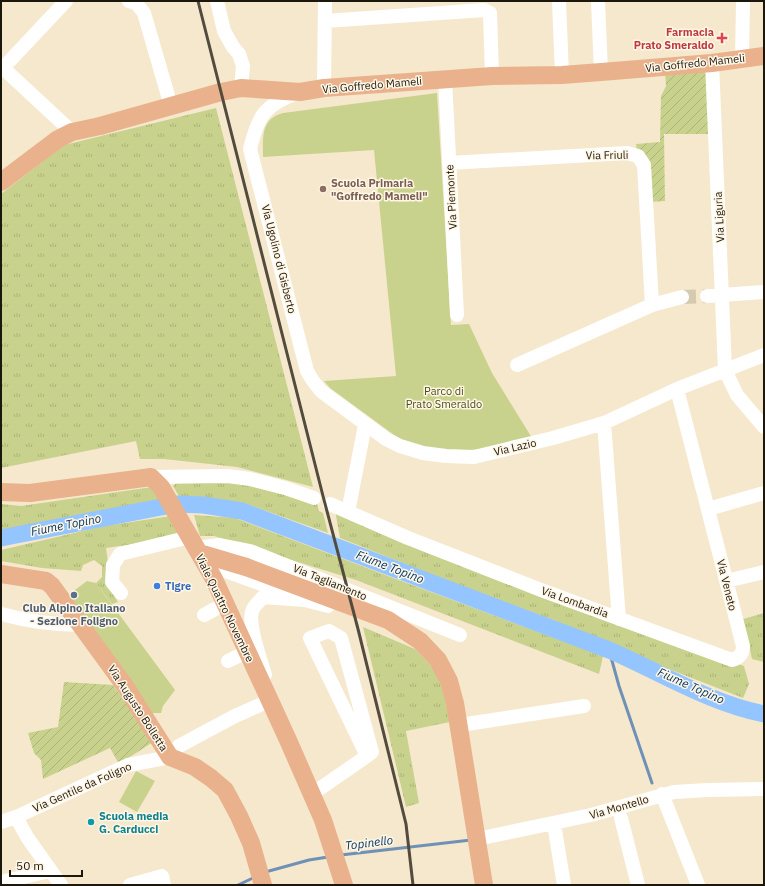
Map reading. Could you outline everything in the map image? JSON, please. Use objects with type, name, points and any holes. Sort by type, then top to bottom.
[{"type":"main road","name":"Via Goffredo Mameli","points":[[1,182],[58,138],[72,132],[100,126],[221,92],[241,88],[300,92],[324,88],[445,79],[492,76],[562,75],[601,72],[712,63],[764,56]]},
{"type":"main road","points":[[1,492],[30,493],[156,482]]},
{"type":"main road","name":"Viale Quattro Novembre","points":[[156,482],[198,551],[288,740],[312,794],[338,864],[344,885]]},
{"type":"main road","name":"Via Tagliamento","points":[[198,551],[246,567],[388,620],[420,641],[438,660],[449,681],[460,725],[484,885]]},
{"type":"main road","name":"Via Augusto Bolletta","points":[[1,574],[46,581],[52,586],[125,686],[170,757],[195,768],[211,778],[225,790],[251,843],[263,885]]},
{"type":"street","points":[[66,1],[2,67],[72,132]]},
{"type":"street","points":[[129,1],[136,3],[144,12],[171,106]]},
{"type":"street","points":[[216,1],[224,31],[233,47],[239,54],[243,66],[241,88]]},
{"type":"street","points":[[324,88],[325,1]]},
{"type":"street","points":[[559,1],[562,75]]},
{"type":"street","points":[[598,1],[601,72]]},
{"type":"street","points":[[742,58],[743,1]]},
{"type":"street","points":[[325,21],[484,10],[490,13],[492,76]]},
{"type":"street","name":"Via Liguria","points":[[712,63],[726,370]]},
{"type":"street","name":"Via Piemonte","points":[[445,79],[457,315]]},
{"type":"street","name":"Via Ugolino di Gisberto","points":[[300,92],[283,98],[267,109],[259,120],[250,149],[307,371],[321,391],[365,424]]},
{"type":"street","name":"Via Friuli","points":[[449,163],[628,154],[638,156],[644,165],[652,305]]},
{"type":"street","points":[[707,296],[764,292]]},
{"type":"street","points":[[517,365],[652,305],[682,297]]},
{"type":"street","name":"Via Lazio","points":[[365,424],[386,439],[400,446],[423,453],[474,457],[553,438],[604,423],[677,389],[764,355]]},
{"type":"street","points":[[726,370],[738,395],[764,427]]},
{"type":"street","name":"Via Veneto","points":[[619,619],[732,660],[740,656],[743,651],[743,646],[677,389]]},
{"type":"street","name":"Via Lombardia","points":[[348,512],[408,538],[619,619],[604,423]]},
{"type":"street","points":[[330,504],[348,512],[365,424]]},
{"type":"street","points":[[156,482],[228,476],[250,479],[285,488],[314,498]]},
{"type":"street","points":[[708,509],[764,493]]},
{"type":"street","name":"Via Tagliamento","points":[[198,551],[220,545],[250,551],[460,634]]},
{"type":"street","points":[[122,592],[112,582],[113,565],[120,554],[198,551],[306,600]]},
{"type":"street","points":[[726,581],[764,572]]},
{"type":"street","name":"Via Tagliamento","points":[[267,695],[265,674],[257,648],[252,624],[252,609],[263,597],[306,600],[400,628]]},
{"type":"street","points":[[1,614],[37,622],[81,625]]},
{"type":"street","points":[[312,794],[367,756],[372,752],[341,638],[329,631],[310,638],[367,756]]},
{"type":"street","points":[[170,757],[179,746],[235,716],[267,695]]},
{"type":"street","points":[[460,725],[584,706]]},
{"type":"street","name":"Via Gentile da Foligno","points":[[5,819],[128,765],[170,757]]},
{"type":"street","name":"Via Montello","points":[[477,839],[554,824],[662,795],[707,790],[764,789]]},
{"type":"street","points":[[662,795],[698,885]]},
{"type":"street","points":[[622,818],[638,885]]},
{"type":"street","points":[[5,819],[27,837],[61,885]]},
{"type":"street","points":[[554,824],[564,885]]},
{"type":"street","points":[[1,882],[50,871]]},
{"type":"street","points":[[130,885],[162,876],[164,885]]},
{"type":"green space","points":[[708,67],[710,134],[664,134],[665,201],[649,202],[636,144],[660,142],[661,96],[666,86],[665,71]]},
{"type":"green space","name":"Parco di Prato Smeraldo","points":[[437,93],[451,325],[469,324],[492,373],[532,438],[485,449],[455,451],[427,449],[401,440],[330,388],[324,381],[396,376],[374,150],[263,157],[264,132],[271,119],[280,114]]},
{"type":"green space","points":[[216,108],[313,487],[237,467],[164,459],[140,459],[136,441],[1,468],[1,194],[64,145]]},
{"type":"green space","points":[[178,481],[239,481],[317,504],[319,511],[323,513],[328,533],[244,503],[198,498],[180,498],[173,486]]},
{"type":"green space","points":[[152,487],[159,500],[1,530],[1,504],[21,506]]},
{"type":"green space","points":[[335,510],[559,599],[744,666],[749,684],[743,698],[656,664],[556,621],[458,585],[340,538]]},
{"type":"green space","points":[[194,515],[235,518],[603,656],[599,674],[356,580],[214,536],[200,536]]},
{"type":"green space","points":[[171,516],[182,537],[106,548],[108,562],[106,583],[118,602],[112,604],[96,583],[102,577],[102,566],[94,560],[83,565],[81,571],[42,568],[1,561],[1,550],[104,526]]},
{"type":"green space","points":[[87,581],[96,583],[175,690],[163,706],[161,713],[146,713],[64,598]]},
{"type":"green space","points":[[764,613],[764,662],[752,659],[743,619]]},
{"type":"green space","points":[[363,627],[415,649],[436,671],[445,695],[450,722],[406,731],[419,803],[406,807]]},
{"type":"green space","points":[[64,682],[113,685],[153,742],[119,764],[110,748],[43,779],[41,760],[34,753],[28,733],[58,727]]},
{"type":"green space","points":[[136,771],[155,781],[137,812],[119,802]]},
{"type":"waterway","name":"Fiume Topino","points":[[1,538],[177,504],[203,505],[242,511],[609,650],[704,695],[744,709],[764,714]]},
{"type":"waterway","points":[[609,650],[619,686],[652,783]]},
{"type":"waterway","name":"Topinello","points":[[341,855],[471,840]]},
{"type":"waterway","name":"Topinello","points":[[269,871],[309,860],[328,857]]},
{"type":"waterway","name":"Topinello","points":[[238,885],[255,877]]},
{"type":"tunnel","points":[[682,297],[707,296]]},
{"type":"railway","points":[[198,1],[358,629],[406,824],[413,885]]},
{"type":"place","name":"Farmacia Prato Smeraldo","points":[[722,38]]},
{"type":"place","name":"Scuola Primaria \"Goffredo Mameli\"","points":[[323,189]]},
{"type":"place","name":"Tigre","points":[[157,586]]},
{"type":"place","name":"Club Alpino Italiano - Sezione Foligno","points":[[74,595]]},
{"type":"place","name":"Scuola media G. Carducci","points":[[91,822]]}]
